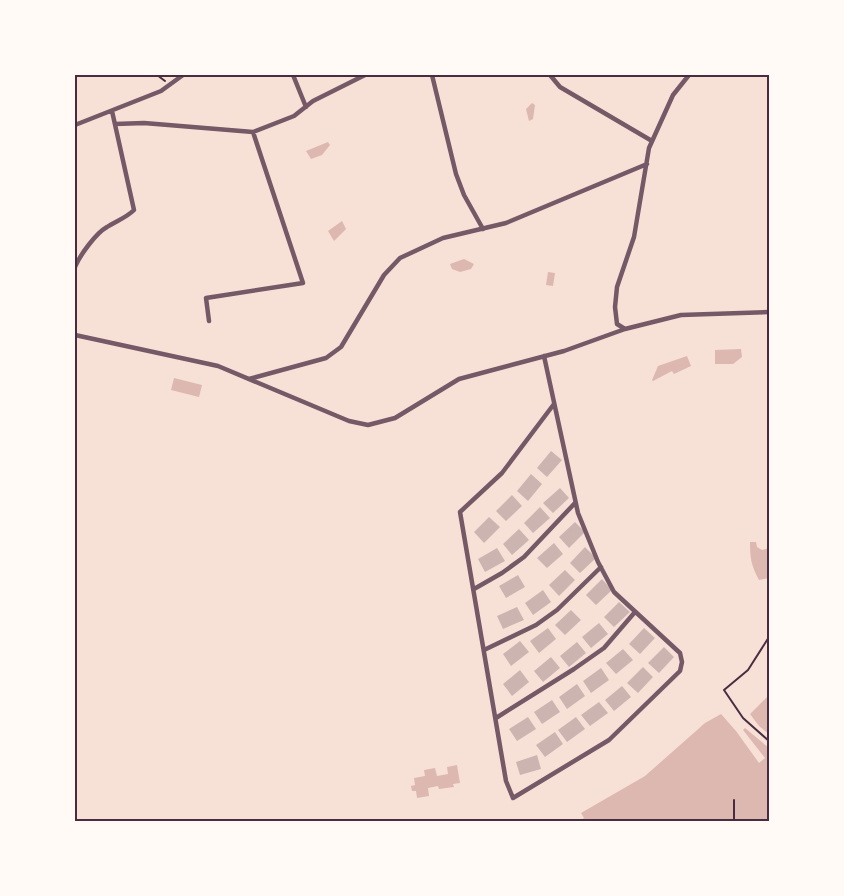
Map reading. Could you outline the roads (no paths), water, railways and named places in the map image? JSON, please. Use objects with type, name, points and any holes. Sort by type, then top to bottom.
[{"type":"street","points":[[75,125],[161,91],[183,75]]},
{"type":"street","points":[[293,75],[306,107]]},
{"type":"street","points":[[115,124],[144,123],[253,132],[294,116],[306,107],[365,75]]},
{"type":"street","points":[[432,75],[456,174],[464,195],[483,229]]},
{"type":"street","points":[[550,75],[560,87],[652,141]]},
{"type":"street","points":[[625,329],[618,324],[615,307],[617,287],[634,237],[649,148],[673,95],[689,75]]},
{"type":"street","points":[[75,267],[78,260],[104,228],[129,215],[134,210],[112,110]]},
{"type":"street","points":[[209,321],[206,298],[303,283],[253,132]]},
{"type":"street","points":[[249,379],[326,358],[341,347],[384,275],[400,258],[443,238],[506,223],[647,164]]},
{"type":"street","points":[[75,335],[218,366],[350,421],[368,424],[396,418],[459,379],[544,356],[625,329],[681,315],[769,312]]},
{"type":"street","points":[[544,356],[578,513],[601,567],[614,592],[680,653],[682,662],[680,671],[609,740],[513,798],[506,780],[460,512],[502,473],[554,404]]},
{"type":"street","points":[[474,589],[502,573],[524,557],[576,503]]},
{"type":"street","points":[[484,650],[536,625],[557,610],[601,567]]},
{"type":"street","points":[[496,718],[604,648],[635,612]]}]
